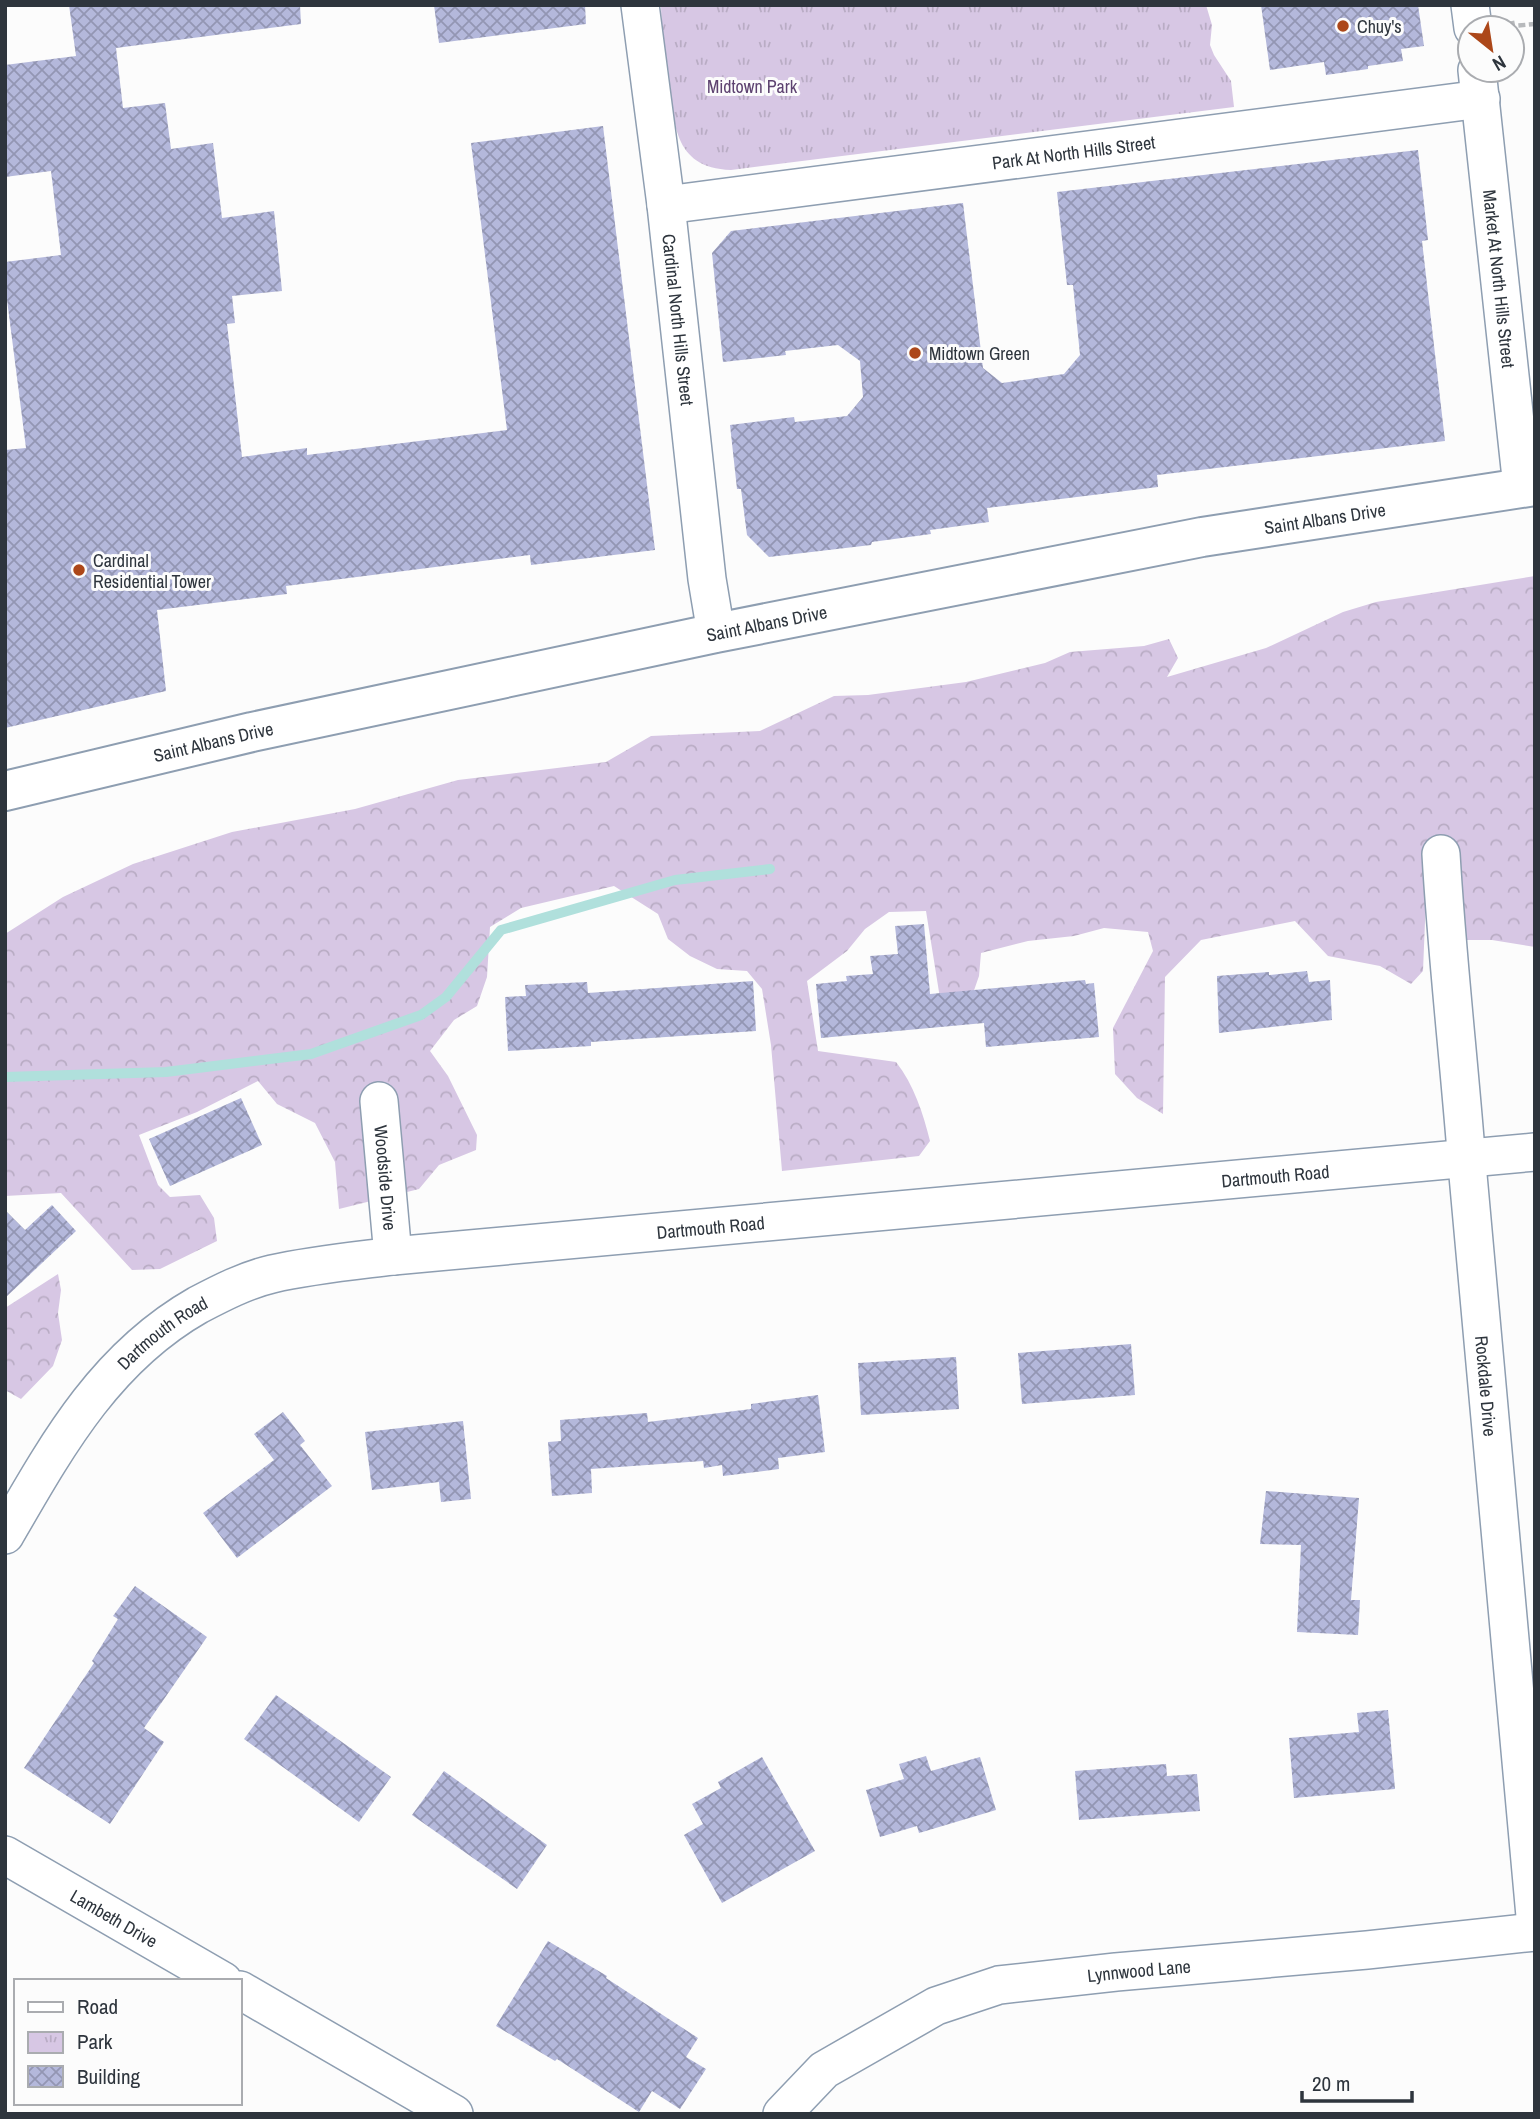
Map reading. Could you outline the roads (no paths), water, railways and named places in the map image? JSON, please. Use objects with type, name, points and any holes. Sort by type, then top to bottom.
[{"type":"street","name":"Cardinal North Hills Street","points":[[640,5],[666,205],[707,579],[716,633]]},
{"type":"street","name":"Park At North Hills Street","points":[[666,205],[1479,85]]},
{"type":"street","name":"Market At North Hills Street","points":[[1479,85],[1529,486]]},
{"type":"street","name":"Saint Albans Drive","points":[[5,791],[252,732],[716,633],[1202,537],[1529,486]]},
{"type":"street","name":"Rockdale Drive","points":[[1441,854],[1448,973],[1535,1916]]},
{"type":"street","name":"Woodside Drive","points":[[379,1101],[393,1256]]},
{"type":"street","name":"Dartmouth Road","points":[[5,1535],[61,1439],[101,1386],[150,1336],[223,1292],[269,1275],[393,1256],[1535,1152]]},
{"type":"street","name":"Lambeth Drive","points":[[5,1855],[220,1979]]},
{"type":"street","name":"Lynnwood Lane","points":[[782,2114],[824,2070],[936,2006],[999,1985],[1535,1932]]},
{"type":"street","points":[[242,1991],[454,2114]]},
{"type":"waterway","points":[[5,1077],[166,1072],[311,1054],[421,1015],[446,997],[501,930],[675,880],[770,869]]},
{"type":"place","name":"Chuy's","points":[[1343,26]]},
{"type":"place","name":"Midtown Green","points":[[915,353]]},
{"type":"place","name":"Cardinal Residential Tower","points":[[79,570]]},
{"type":"park label","name":"Midtown Park","points":[[752,86]]}]
